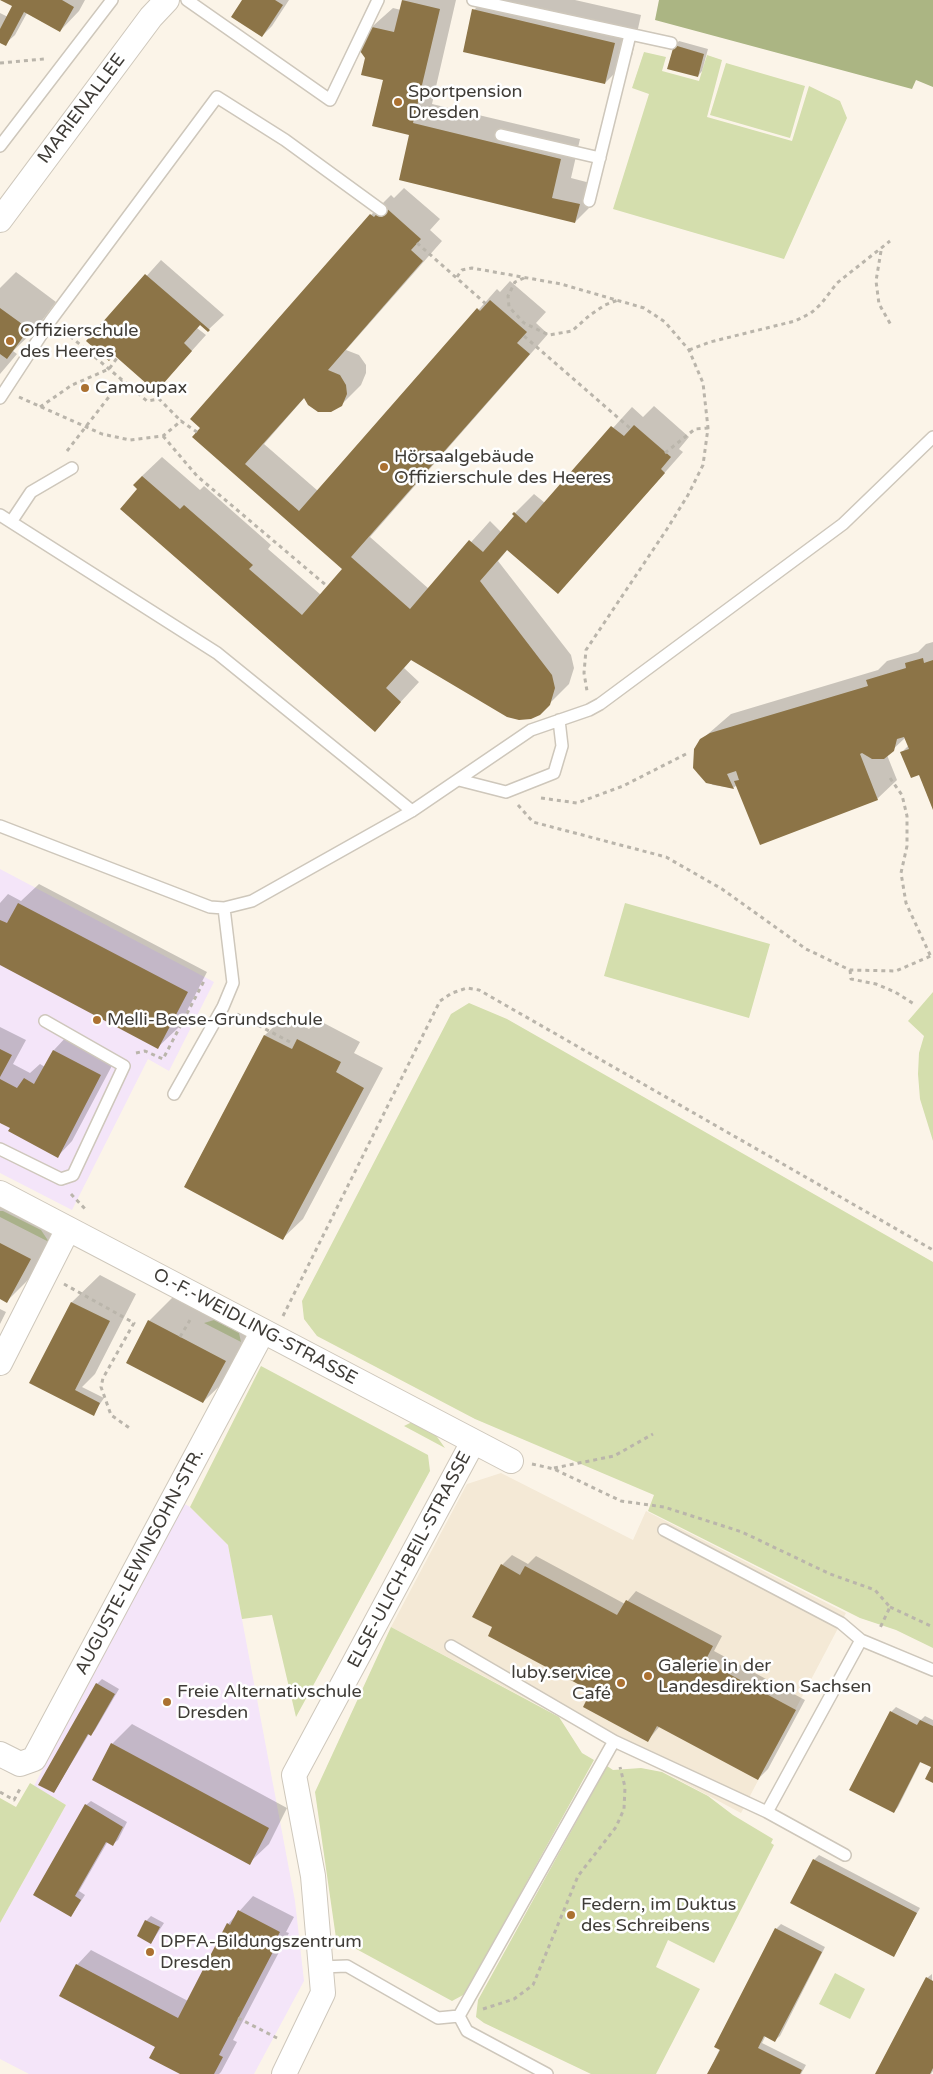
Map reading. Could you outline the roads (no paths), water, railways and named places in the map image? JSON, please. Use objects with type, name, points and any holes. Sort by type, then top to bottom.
[{"type":"street","name":"MARIENALLEE","points":[[0,220],[151,17],[166,0]]},
{"type":"street","name":"O.-F.-WEIDLING-STRASSE","points":[[0,1193],[473,1442],[511,1460]]},
{"type":"street","points":[[0,1363],[68,1229]]},
{"type":"street","name":"AUGUSTE-LEWINSOHN-STR.","points":[[10,1759],[34,1760],[268,1334]]},
{"type":"street","name":"ELSE-ULICH-BEIL-STRASSE","points":[[284,2074],[323,1993],[313,1876],[294,1775],[473,1442]]},
{"type":"lane","points":[[0,146],[112,0]]},
{"type":"lane","points":[[187,0],[330,100],[378,0]]},
{"type":"lane","points":[[473,0],[671,43]]},
{"type":"lane","points":[[589,201],[630,34]]},
{"type":"lane","points":[[2,395],[51,320],[217,97],[285,140],[380,210]]},
{"type":"lane","points":[[501,135],[600,158]]},
{"type":"lane","points":[[0,826],[210,907],[224,908],[252,901],[412,811],[531,730],[589,710],[843,524],[933,437]]},
{"type":"lane","points":[[11,522],[31,492],[72,468]]},
{"type":"lane","points":[[0,515],[217,653],[412,811]]},
{"type":"lane","points":[[460,780],[506,792],[554,773],[562,746],[559,720]]},
{"type":"lane","points":[[174,1094],[223,1007],[233,983],[224,908]]},
{"type":"lane","points":[[0,1149],[61,1179],[73,1175],[124,1066],[45,1021]]},
{"type":"lane","points":[[664,1530],[841,1623],[861,1640],[933,1670]]},
{"type":"lane","points":[[767,1812],[861,1640]]},
{"type":"lane","points":[[451,1646],[614,1741],[767,1812],[845,1855]]},
{"type":"lane","points":[[458,2016],[614,1741]]},
{"type":"lane","points":[[321,1968],[347,1966],[438,2018],[458,2016]]},
{"type":"lane","points":[[458,2016],[467,2031],[547,2074]]},
{"type":"place","name":"Sportpension Dresden","points":[[398,102]]},
{"type":"place","name":"Offizierschule des Heeres","points":[[10,341]]},
{"type":"place","name":"Camoupax","points":[[85,388]]},
{"type":"place","name":"Hörsaalgebäude Offizierschule des Heeres","points":[[384,467]]},
{"type":"place","name":"Melli-Beese-Grundschule","points":[[97,1020]]},
{"type":"place","name":"Galerie in der Landesdirektion Sachsen","points":[[648,1676]]},
{"type":"place","name":"luby.service Café","points":[[621,1683]]},
{"type":"place","name":"Freie Alternativschule Dresden","points":[[167,1702]]},
{"type":"place","name":"Federn, im Duktus des Schreibens","points":[[571,1915]]},
{"type":"place","name":"DPFA-Bildungszentrum Dresden","points":[[150,1952]]}]
